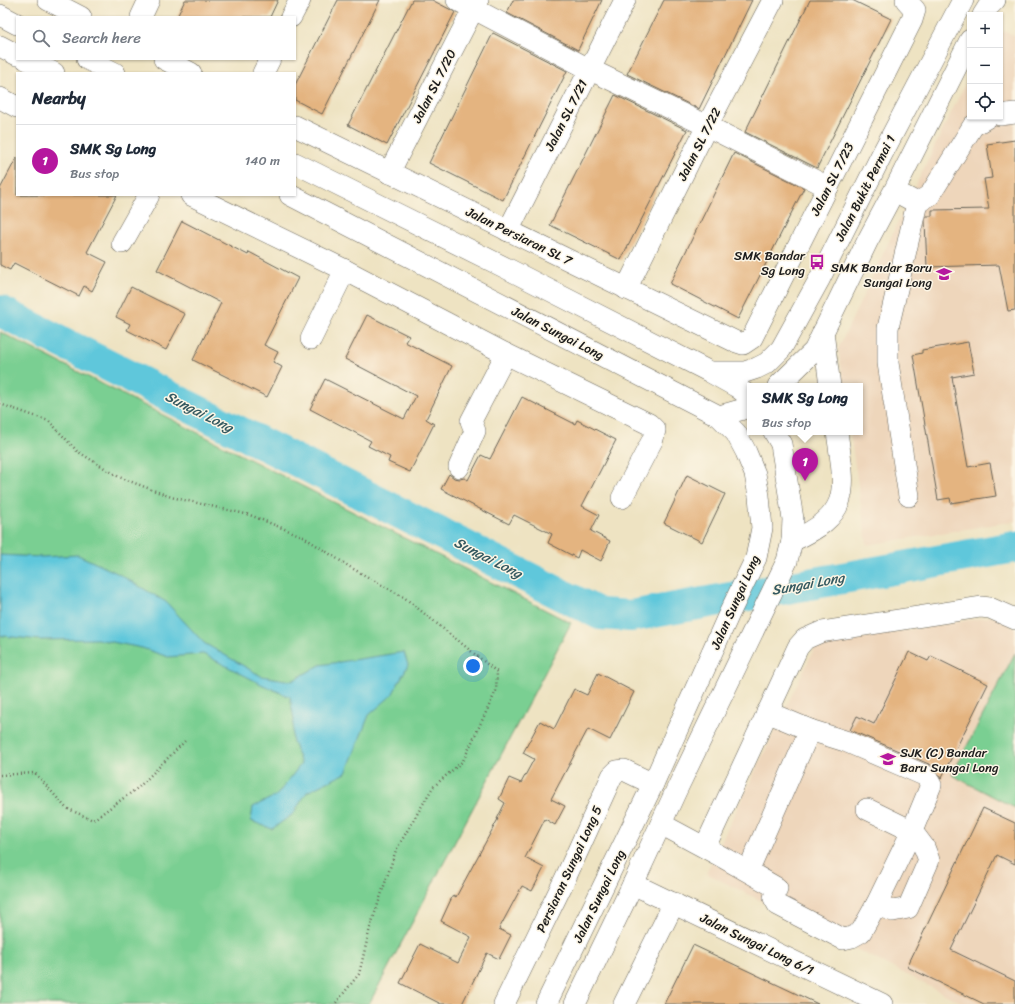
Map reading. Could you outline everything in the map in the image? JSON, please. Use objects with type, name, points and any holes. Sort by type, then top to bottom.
[{"type":"street","points":[[0,6],[2,0]]},
{"type":"street","points":[[48,0],[79,16]]},
{"type":"street","points":[[142,16],[150,0]]},
{"type":"street","points":[[292,16],[300,0]]},
{"type":"street","name":"Jalan SL 7/21","points":[[508,230],[625,0]]},
{"type":"street","name":"Jalan SL 7/22","points":[[626,289],[773,0]]},
{"type":"street","name":"Jalan Bukit Permai 1","points":[[710,372],[745,372],[767,363],[781,349],[819,280],[881,156],[963,0]]},
{"type":"street","points":[[985,12],[995,0]]},
{"type":"street","points":[[470,3],[589,69],[708,126],[828,187]]},
{"type":"street","name":"Jalan SL 7/20","points":[[389,173],[470,3]]},
{"type":"street","name":"Jalan SL 7/23","points":[[743,344],[752,338],[912,20],[910,5]]},
{"type":"street","points":[[0,15],[16,23]]},
{"type":"street","points":[[0,46],[16,54]]},
{"type":"street","name":"Jalan Bukit Permai 1","points":[[781,383],[814,351],[868,240],[967,46]]},
{"type":"street","points":[[28,60],[52,72]]},
{"type":"street","points":[[89,60],[113,72]]},
{"type":"street","points":[[166,60],[189,72]]},
{"type":"street","points":[[264,72],[270,60]]},
{"type":"street","points":[[0,99],[16,107]]},
{"type":"street","points":[[1003,115],[1015,113]]},
{"type":"street","points":[[909,496],[888,363],[888,328],[917,203],[930,195],[973,126],[983,120]]},
{"type":"street","name":"Jalan Persiaran SL 7","points":[[296,126],[626,289],[743,344]]},
{"type":"street","points":[[296,163],[710,372],[737,387],[747,395]]},
{"type":"street","points":[[894,191],[917,203]]},
{"type":"street","points":[[122,243],[148,196]]},
{"type":"street","points":[[193,196],[345,270],[506,354],[649,424],[655,430],[653,439],[622,498]]},
{"type":"street","name":"Jalan Sungai Long","points":[[292,196],[719,416],[736,433],[755,474],[762,528],[756,558],[653,784],[546,1004]]},
{"type":"street","points":[[312,339],[345,270]]},
{"type":"street","points":[[823,332],[830,383]]},
{"type":"street","points":[[799,383],[814,351]]},
{"type":"street","points":[[459,467],[475,431],[471,421],[506,354]]},
{"type":"street","points":[[719,416],[747,407]]},
{"type":"street","points":[[792,541],[811,533],[823,525],[836,510],[841,500],[843,482],[837,435]]},
{"type":"street","name":"Jalan Sungai Long","points":[[575,1004],[787,561],[792,541],[793,519],[780,436]]},
{"type":"street","points":[[704,847],[798,647],[805,639],[821,632],[981,607],[990,608],[1015,619]]},
{"type":"street","points":[[661,824],[777,888],[774,898],[778,905],[843,939],[852,937],[860,932],[876,905],[912,831],[931,785],[926,776],[845,741],[810,730],[767,712]]},
{"type":"street","points":[[748,871],[810,730]]},
{"type":"street","name":"Persiaran Sungai Long 5","points":[[504,1004],[565,879],[612,776],[618,771],[624,770],[653,784]]},
{"type":"street","points":[[867,809],[912,831],[924,847],[929,860],[908,908],[893,911],[876,905]]},
{"type":"street","name":"Jalan Sungai Long 6/1","points":[[633,884],[882,1004]]},
{"type":"street","points":[[624,1004],[674,903]]},
{"type":"path","points":[[0,404],[49,422],[77,451],[119,477],[171,497],[250,515],[302,536],[350,568],[405,598],[497,672],[496,691],[463,761],[433,787],[396,850],[370,928],[359,974],[335,1004]]},
{"type":"path","points":[[0,775],[35,773],[66,808],[94,820],[139,787],[185,740]]},
{"type":"shaded area","name":"SMK Bandar Baru Sungai Long","points":[[1003,32],[1015,36],[1015,521],[867,545],[850,435],[863,435],[863,383],[844,383],[838,349],[967,80],[967,120],[1003,120]]},
{"type":"shaded area","name":"SJK (C) Bandar Baru Sungai Long","points":[[994,616],[1015,627],[1015,1004],[964,1004],[706,873],[816,645]]},
{"type":"green space","points":[[0,332],[571,623],[369,1004],[0,1004]]},
{"type":"green space","points":[[1015,653],[1015,808],[952,775]]},
{"type":"water","points":[[0,555],[42,557],[78,555],[117,573],[166,602],[204,643],[261,676],[292,681],[320,665],[404,652],[408,665],[392,695],[369,715],[346,773],[307,792],[293,814],[272,829],[251,821],[253,807],[277,795],[301,764],[292,739],[294,720],[290,697],[263,685],[203,654],[168,657],[142,648],[97,639],[40,640],[0,635]]},
{"type":"building","points":[[185,0],[278,0],[270,16],[177,16]]},
{"type":"building","points":[[338,0],[380,0],[322,114],[296,101],[296,83]]},
{"type":"building","points":[[412,0],[432,0],[455,12],[387,145],[348,125]]},
{"type":"building","points":[[513,0],[602,0],[578,50],[507,13]]},
{"type":"building","points":[[664,0],[752,0],[699,109],[627,74]]},
{"type":"building","points":[[810,0],[852,0],[891,19],[817,168],[745,132]]},
{"type":"building","points":[[493,33],[567,71],[503,200],[429,163]]},
{"type":"building","points":[[615,95],[687,130],[621,260],[550,225]]},
{"type":"building","points":[[1015,140],[1015,310],[1008,311],[999,265],[927,267],[925,221],[926,216],[932,216],[932,210],[989,209],[984,179],[992,178],[987,144]]},
{"type":"building","points":[[734,153],[804,188],[738,319],[670,284]]},
{"type":"building","points":[[16,159],[16,196],[116,196],[87,252],[107,262],[92,291],[84,286],[79,296],[14,263],[10,270],[0,265],[0,189]]},
{"type":"building","points":[[182,221],[248,255],[249,252],[298,278],[264,345],[278,352],[273,362],[282,367],[267,397],[193,360],[221,303],[157,270]]},
{"type":"building","points":[[131,287],[185,314],[166,350],[127,330],[130,324],[116,317]]},
{"type":"building","points":[[367,315],[409,336],[405,342],[452,366],[426,419],[434,424],[410,472],[388,462],[390,457],[368,446],[371,441],[310,409],[325,379],[404,419],[416,396],[345,359]]},
{"type":"building","points":[[968,342],[974,373],[952,377],[968,467],[990,463],[996,496],[951,503],[950,498],[938,500],[913,355],[922,353],[922,350]]},
{"type":"building","points":[[522,397],[575,424],[577,420],[616,440],[582,506],[599,515],[591,531],[610,541],[601,561],[580,550],[577,558],[548,543],[552,534],[514,515],[509,524],[441,489],[449,474],[454,478],[464,478],[468,480],[481,455],[490,459]]},
{"type":"building","points":[[687,475],[725,494],[702,542],[664,523]]},
{"type":"building","points":[[909,652],[928,661],[931,656],[988,684],[941,779],[931,765],[850,730],[857,716],[874,724]]},
{"type":"building","points":[[598,673],[634,692],[610,740],[588,729],[551,799],[565,806],[555,825],[545,819],[525,858],[544,868],[532,891],[522,886],[499,929],[511,935],[499,959],[487,953],[462,1004],[441,1004],[400,983],[420,944],[458,963],[471,937],[441,921],[453,895],[456,897],[498,819],[505,803],[499,799],[509,778],[521,783],[534,759],[523,753],[540,721],[554,729],[574,689],[587,695]]},
{"type":"building","points":[[983,808],[1015,823],[1015,864],[997,855],[951,950],[1015,981],[1015,1004],[984,1004],[907,967]]},
{"type":"building","points":[[693,945],[780,986],[818,1004],[664,1004]]},
{"type":"waterway","name":"Sungai Long","points":[[0,311],[600,614],[631,616],[1015,547]]},
{"type":"place","name":"SMK Bandar Sg Long","points":[[817,262]]},
{"type":"place","name":"SMK Bandar Baru Sungai Long","points":[[944,274]]},
{"type":"place","name":"SMK Sg Long","points":[[805,481]]},
{"type":"place","name":"SJK (C) Bandar Baru Sungai Long","points":[[888,759]]}]
